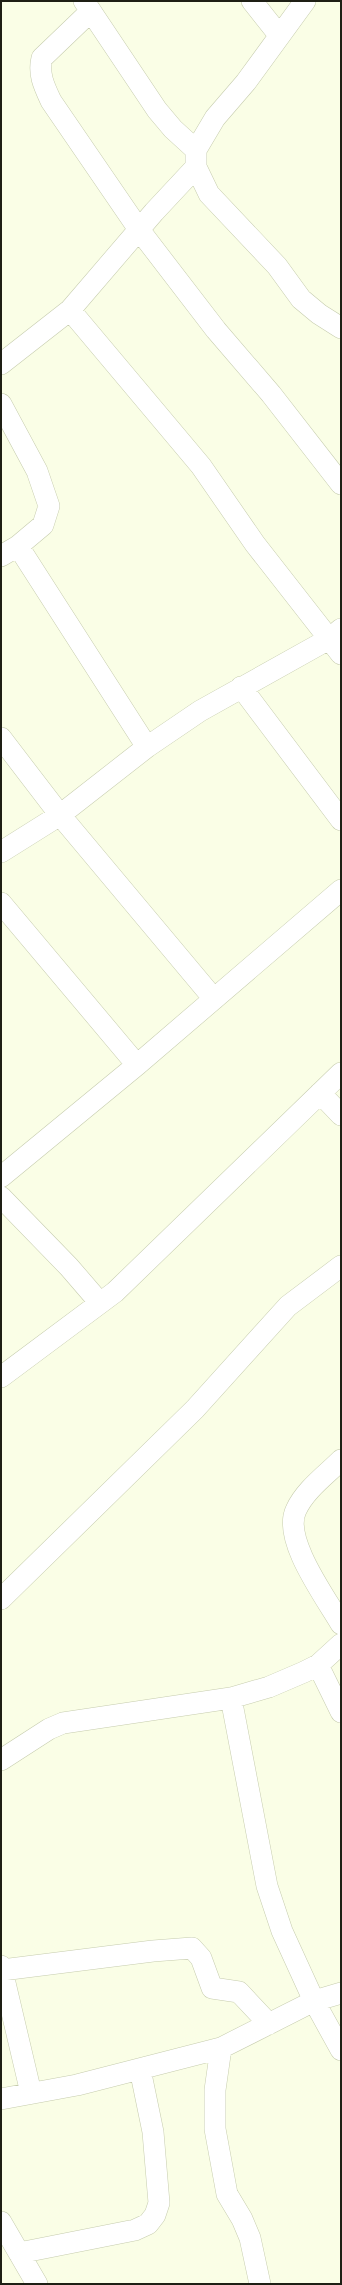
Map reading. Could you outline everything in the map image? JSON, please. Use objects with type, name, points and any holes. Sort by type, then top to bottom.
[{"type":"street","points":[[252,1],[279,35]]},
{"type":"street","points":[[1,364],[70,310],[140,231],[196,158],[215,118],[246,82],[305,1]]},
{"type":"street","points":[[341,328],[319,314],[302,299],[277,266],[209,194],[196,158],[157,110],[87,6],[42,58],[40,67],[41,79],[51,101],[140,231],[216,330],[271,394],[341,484]]},
{"type":"street","points":[[1,852],[60,815],[147,748],[200,711],[241,687],[337,641],[255,544],[201,466],[70,310]]},
{"type":"street","points":[[1,404],[37,471],[49,506],[44,525],[10,551],[147,748]]},
{"type":"street","points":[[241,687],[341,820]]},
{"type":"street","points":[[1,738],[60,815],[214,999]]},
{"type":"street","points":[[1,1177],[137,1066],[214,999],[338,897]]},
{"type":"street","points":[[1,903],[137,1066]]},
{"type":"street","points":[[1,1377],[115,1292],[341,1073]]},
{"type":"street","points":[[320,1093],[341,1115]]},
{"type":"street","points":[[1,1197],[69,1267],[100,1303]]},
{"type":"street","points":[[1,1599],[196,1409],[288,1306],[341,1266]]},
{"type":"street","points":[[341,1460],[302,1498],[295,1511],[293,1526],[298,1548],[341,1624]]},
{"type":"street","points":[[1,1760],[49,1729],[63,1723],[231,1698],[269,1687],[318,1665],[341,1644]]},
{"type":"street","points":[[318,1665],[341,1712]]},
{"type":"street","points":[[231,1698],[267,1886],[282,1931],[314,2001],[341,2050]]},
{"type":"street","points":[[31,2093],[2,1968],[192,1948],[201,1958],[212,1988],[239,1992],[269,2024]]},
{"type":"street","points":[[1,2099],[77,2085],[221,2048],[314,2001],[341,1992]]},
{"type":"street","points":[[221,2048],[215,2090],[215,2129],[227,2194],[242,2219],[250,2238],[260,2284]]},
{"type":"street","points":[[18,2253],[136,2230],[148,2224],[155,2215],[159,2203],[153,2132],[140,2068]]},
{"type":"street","points":[[1,2222],[37,2284]]}]
